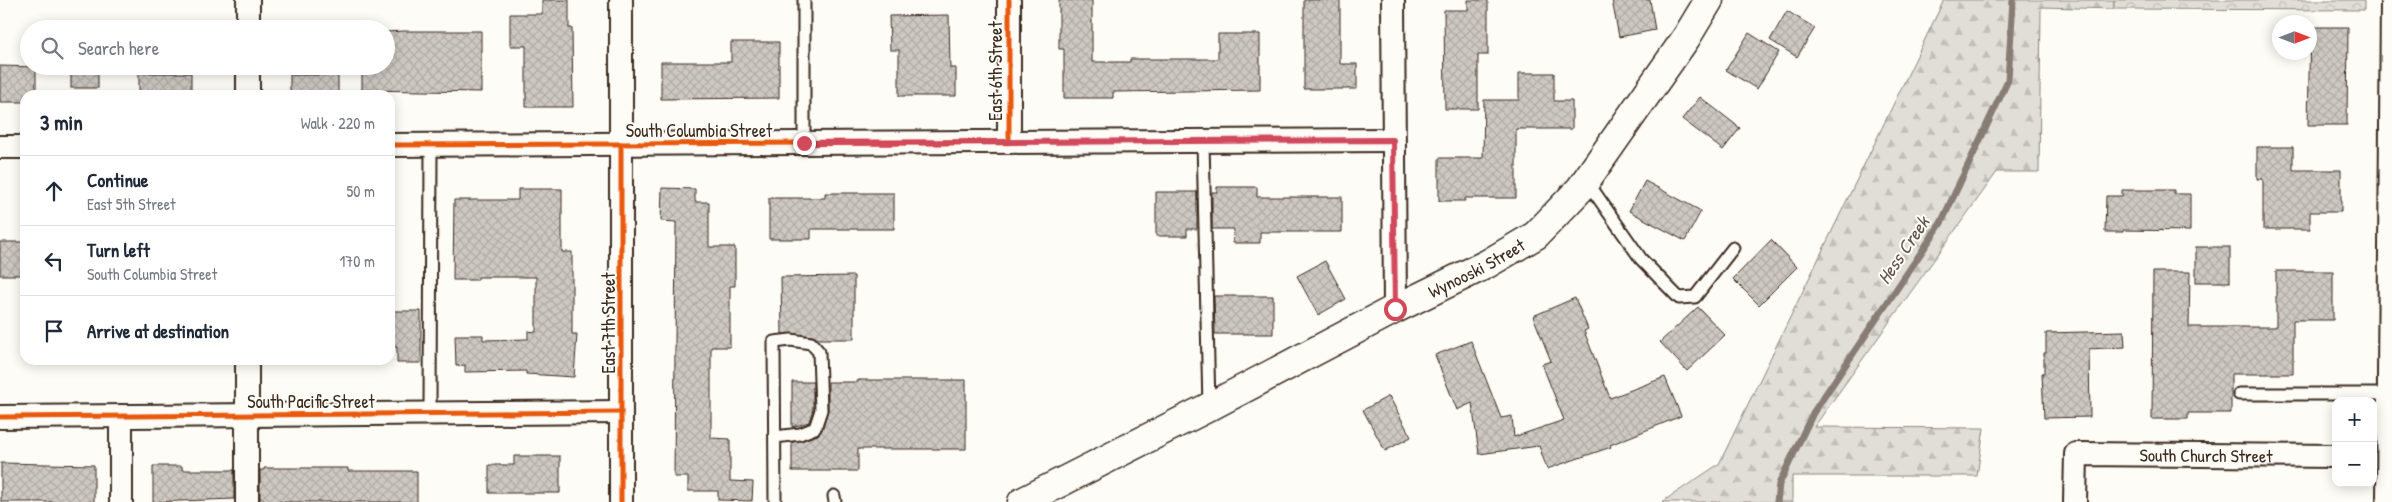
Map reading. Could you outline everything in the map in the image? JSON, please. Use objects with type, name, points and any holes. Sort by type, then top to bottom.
[{"type":"main road","name":"Wynooski Street","points":[[1022,502],[1209,407],[1395,309],[1487,264],[1536,235],[1586,180],[1686,38],[1709,0]]},
{"type":"street","points":[[248,0],[248,20]]},
{"type":"street","name":"East 7th Street","points":[[621,0],[621,502]]},
{"type":"street","name":"East 6th Street","points":[[1008,0],[1009,142]]},
{"type":"street","points":[[1393,0],[1395,309]]},
{"type":"street","points":[[2388,502],[2384,456],[2388,394],[2392,0]]},
{"type":"street","points":[[248,75],[248,90]]},
{"type":"street","name":"South Columbia Street","points":[[395,145],[1393,140]]},
{"type":"street","points":[[0,147],[20,146]]},
{"type":"street","points":[[247,365],[247,502]]},
{"type":"street","name":"South Pacific Street","points":[[0,417],[621,412]]},
{"type":"street","points":[[121,416],[121,502]]},
{"type":"street","name":"South Church Street","points":[[2075,502],[2076,454],[2332,456]]},
{"type":"lane","points":[[804,0],[804,143]]},
{"type":"lane","points":[[1203,141],[1209,407]]},
{"type":"lane","points":[[430,414],[431,145]]},
{"type":"lane","points":[[1586,180],[1641,259],[1679,298],[1695,297],[1733,248]]},
{"type":"lane","points":[[774,437],[800,434],[815,428],[820,410],[819,352],[811,343],[791,340],[774,342],[774,437],[775,502]]},
{"type":"lane","points":[[2239,394],[2388,394]]},
{"type":"green space","points":[[1944,0],[2114,0],[2114,9],[2041,7],[2039,172],[1997,172],[1814,427],[1984,428],[1977,476],[1792,476],[1792,502],[1662,502],[1719,464]]},
{"type":"green space","points":[[2114,0],[2364,0],[2364,10],[2114,9]]},
{"type":"building","points":[[542,0],[569,0],[569,28],[572,28],[573,107],[526,107],[526,46],[510,46],[510,14],[542,14]]},
{"type":"building","points":[[1059,0],[1092,0],[1092,62],[1130,62],[1130,59],[1218,59],[1218,34],[1260,34],[1260,90],[1113,92],[1113,98],[1064,98],[1064,49],[1059,49]]},
{"type":"building","points":[[1304,0],[1340,0],[1340,64],[1357,64],[1357,89],[1304,89]]},
{"type":"building","points":[[1468,0],[1488,0],[1488,55],[1478,55],[1478,109],[1445,109],[1444,10],[1468,10]]},
{"type":"building","points":[[1612,0],[1650,0],[1655,30],[1619,37]]},
{"type":"building","points":[[1787,11],[1815,28],[1797,57],[1770,40]]},
{"type":"building","points":[[949,15],[950,68],[956,68],[956,96],[899,96],[899,50],[890,50],[889,16]]},
{"type":"building","points":[[2317,27],[2348,27],[2347,125],[2308,125],[2309,60],[2317,60]]},
{"type":"building","points":[[395,31],[481,31],[481,92],[362,90],[362,75],[395,75]]},
{"type":"building","points":[[1749,33],[1779,52],[1757,89],[1726,70]]},
{"type":"building","points":[[731,42],[779,42],[779,98],[661,99],[661,62],[731,62]]},
{"type":"building","points":[[0,66],[20,67],[20,75],[36,75],[36,90],[20,90],[20,102],[0,102]]},
{"type":"building","points":[[1519,73],[1554,73],[1554,101],[1572,101],[1572,129],[1516,129],[1516,198],[1465,198],[1465,201],[1439,201],[1439,158],[1483,158],[1484,100],[1519,100]]},
{"type":"building","points":[[71,75],[98,75],[98,88],[71,88]]},
{"type":"building","points":[[139,75],[191,75],[191,90],[139,90]]},
{"type":"building","points":[[290,75],[338,75],[338,90],[290,90]]},
{"type":"building","points":[[1700,97],[1740,128],[1723,150],[1682,119]]},
{"type":"building","points":[[2257,147],[2293,147],[2293,170],[2341,170],[2341,212],[2310,212],[2310,229],[2263,229],[2263,179],[2257,179]]},
{"type":"building","points":[[1645,181],[1701,211],[1685,241],[1629,211]]},
{"type":"building","points":[[1217,187],[1257,187],[1257,197],[1342,197],[1342,232],[1260,232],[1260,243],[1233,243],[1234,229],[1212,229],[1212,192],[1217,192]]},
{"type":"building","points":[[662,188],[695,189],[695,202],[709,202],[709,247],[735,247],[735,286],[730,286],[730,347],[711,347],[711,438],[730,439],[730,481],[753,482],[752,501],[718,500],[718,491],[688,491],[688,477],[674,477],[676,222],[661,221]]},
{"type":"building","points":[[518,189],[562,189],[562,252],[572,252],[572,334],[577,334],[574,377],[526,374],[526,371],[465,372],[465,365],[456,366],[455,335],[483,335],[483,340],[528,339],[528,331],[536,332],[536,277],[478,277],[478,280],[453,280],[454,200],[518,200]]},
{"type":"building","points":[[2122,190],[2174,190],[2174,194],[2190,194],[2190,231],[2123,230],[2123,232],[2105,232],[2106,196],[2122,196]]},
{"type":"building","points":[[1156,192],[1197,192],[1197,229],[1187,229],[1187,236],[1156,236]]},
{"type":"building","points":[[825,193],[894,193],[894,229],[811,229],[811,239],[769,239],[769,198],[825,198]]},
{"type":"building","points":[[1771,240],[1797,267],[1759,305],[1733,279]]},
{"type":"building","points":[[0,242],[20,242],[20,275],[0,275]]},
{"type":"building","points":[[2196,247],[2230,247],[2230,282],[2196,282]]},
{"type":"building","points":[[1325,261],[1346,299],[1318,315],[1297,276]]},
{"type":"building","points":[[2276,271],[2333,271],[2333,320],[2293,320],[2293,374],[2231,374],[2231,413],[2188,413],[2188,419],[2152,419],[2153,272],[2190,272],[2189,327],[2276,327]]},
{"type":"building","points":[[854,276],[854,339],[818,339],[812,336],[782,334],[781,277]]},
{"type":"building","points":[[1214,296],[1273,296],[1273,334],[1215,334]]},
{"type":"building","points":[[1575,298],[1588,329],[1584,331],[1610,398],[1665,377],[1681,416],[1610,445],[1611,447],[1547,469],[1539,446],[1479,454],[1472,403],[1457,410],[1435,355],[1471,341],[1501,418],[1512,416],[1514,437],[1564,420],[1542,364],[1551,361],[1533,316]]},
{"type":"building","points":[[1698,307],[1725,335],[1687,371],[1660,342]]},
{"type":"building","points":[[395,311],[421,311],[421,363],[397,363],[397,347],[395,347]]},
{"type":"building","points":[[2124,331],[2125,347],[2089,349],[2090,417],[2044,418],[2042,373],[2044,373],[2044,353],[2046,353],[2046,333]]},
{"type":"building","points":[[858,380],[966,380],[966,449],[858,449],[858,471],[792,471],[792,442],[818,435],[822,430],[828,410],[828,382],[858,382]]},
{"type":"building","points":[[792,382],[813,382],[813,409],[809,422],[792,427]]},
{"type":"building","points":[[1389,396],[1411,437],[1385,451],[1363,410]]},
{"type":"building","points":[[514,456],[560,456],[560,493],[489,493],[489,465],[514,465]]},
{"type":"building","points":[[1,463],[94,465],[94,502],[1,502]]},
{"type":"building","points":[[153,466],[182,466],[182,470],[234,470],[234,499],[153,502]]},
{"type":"building","points":[[264,468],[348,468],[348,471],[417,471],[417,502],[264,502],[264,499],[260,499],[260,470],[264,470]]},
{"type":"waterway","name":"Hess Creek","points":[[1777,502],[1779,484],[1813,413],[1941,223],[2008,80],[2013,0]]},
{"type":"cycle path","points":[[395,145],[1009,142],[1009,0]]},
{"type":"cycle path","points":[[621,144],[621,502]]},
{"type":"cycle path","points":[[0,417],[621,412]]},
{"type":"route","points":[[804,143],[1393,140],[1395,309]]}]
